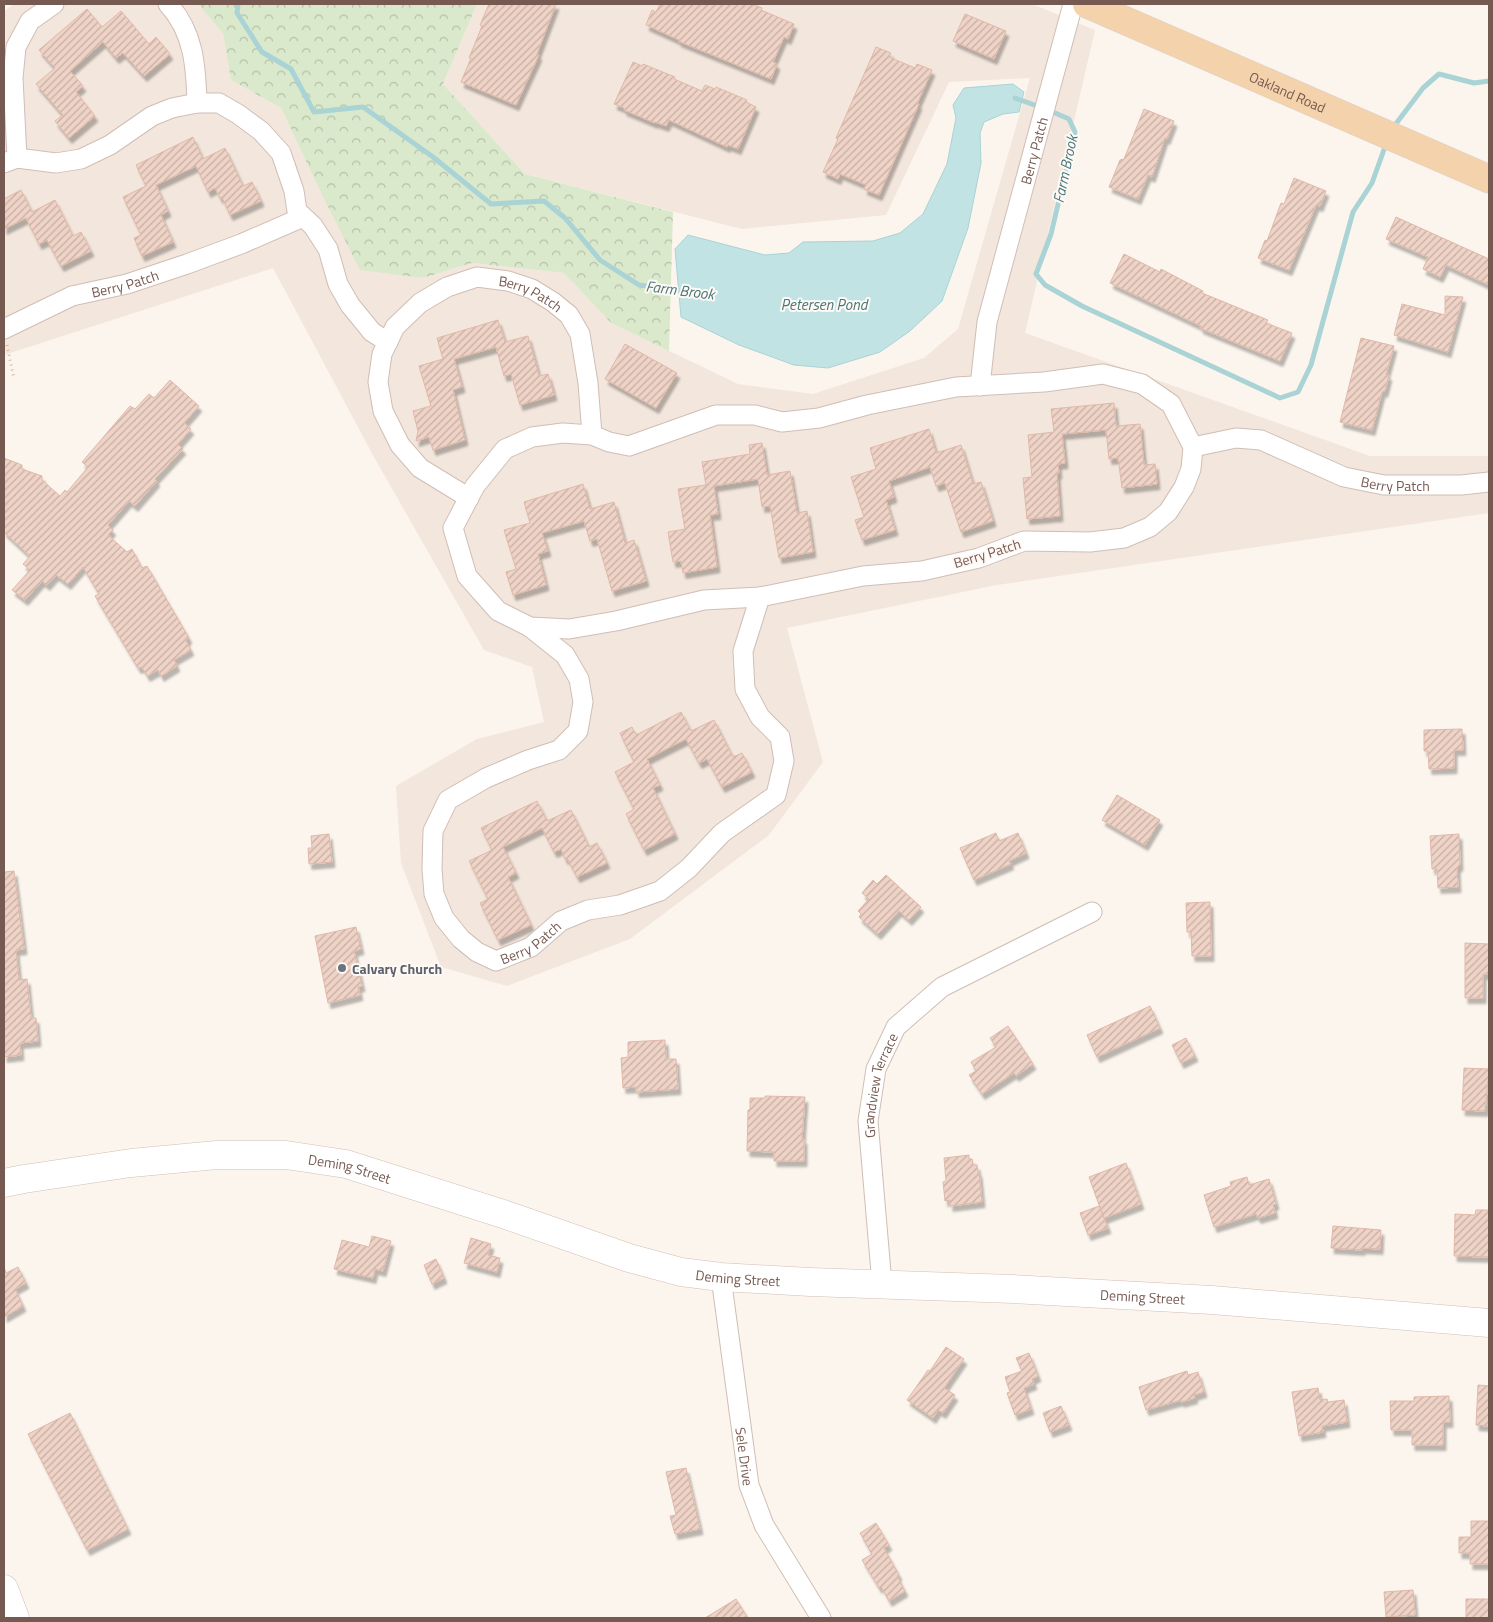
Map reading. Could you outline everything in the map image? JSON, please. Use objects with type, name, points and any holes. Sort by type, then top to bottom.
[{"type":"main road","name":"Oakland Road","points":[[1086,4],[1489,179]]},
{"type":"street","points":[[54,4],[30,21],[16,46],[10,161],[56,163],[81,159],[110,146],[152,116],[172,108],[197,104],[219,104],[238,114],[261,131],[281,153],[294,191],[297,211],[313,226],[328,249],[338,284],[350,305],[372,332],[388,342]]},
{"type":"street","points":[[168,4],[176,12],[187,30],[196,74],[197,104]]},
{"type":"street","name":"Berry Patch","points":[[980,386],[987,322],[1073,4]]},
{"type":"street","name":"Berry Patch","points":[[4,334],[72,296],[127,284],[170,270],[241,244],[303,217]]},
{"type":"street","name":"Berry Patch","points":[[469,498],[420,468],[400,445],[383,411],[378,382],[382,354],[395,327],[420,303],[447,287],[477,277],[508,281],[532,289],[553,302],[568,315],[580,334],[588,383],[592,435]]},
{"type":"street","name":"Berry Patch","points":[[530,627],[569,629],[616,621],[704,600],[760,597],[863,576],[922,570],[979,558],[1024,541],[1090,542],[1124,538],[1150,527],[1168,512],[1184,488],[1191,468],[1193,447],[1171,404],[1142,384],[1103,374],[1044,382],[956,387],[867,405],[819,418],[782,422],[755,415],[716,415],[629,446],[609,442],[592,435],[563,434],[532,437],[505,449],[475,486],[453,528],[467,576],[498,611],[530,627],[565,655],[579,679],[583,702],[578,731],[559,750],[528,760],[486,778],[448,800],[433,832],[432,869],[434,894],[444,918],[461,939],[477,952],[496,961],[531,947],[561,921],[588,910],[620,905],[660,892],[689,868],[722,833],[776,794],[784,761],[780,737],[760,717],[745,689],[742,651],[760,597]]},
{"type":"street","name":"Berry Patch","points":[[1193,447],[1236,438],[1261,440],[1344,477],[1384,485],[1489,482]]},
{"type":"street","name":"Grandview Terrace","points":[[882,1284],[868,1121],[876,1069],[896,1027],[942,987],[1092,912]]},
{"type":"street","name":"Deming Street","points":[[4,1183],[24,1178],[130,1163],[217,1155],[286,1155],[346,1164],[506,1215],[629,1258],[681,1272],[721,1278],[1212,1300],[1489,1323]]},
{"type":"street","name":"Sele Drive","points":[[721,1278],[749,1485],[764,1525],[821,1618]]},
{"type":"street","points":[[4,1589],[15,1618]]},
{"type":"path","points":[[4,334],[14,379]]},
{"type":"shaded area","points":[[14,4],[198,4],[223,34],[231,80],[281,108],[320,191],[423,278],[472,263],[564,273],[611,323],[738,384],[813,394],[924,358],[958,329],[1030,78],[949,82],[886,215],[742,229],[525,174],[443,84],[477,4],[1032,4],[1095,30],[1025,333],[1370,456],[1489,456],[1489,513],[997,585],[787,628],[823,762],[769,835],[630,939],[507,986],[441,967],[401,863],[396,786],[477,739],[544,722],[532,667],[484,650],[374,457],[273,268],[4,355],[4,11]]},
{"type":"green space","points":[[198,4],[477,4],[443,84],[525,174],[673,212],[669,351],[611,323],[564,273],[472,263],[423,278],[360,270],[281,108],[231,80],[223,34]]},
{"type":"water","name":"Petersen Pond","points":[[1013,84],[1024,92],[1019,112],[1003,114],[984,122],[980,133],[981,163],[968,228],[942,301],[910,331],[880,352],[828,368],[794,365],[739,345],[681,317],[675,249],[688,235],[765,255],[789,253],[803,242],[873,241],[900,233],[923,214],[947,164],[956,118],[953,105],[964,88]]},
{"type":"building","points":[[489,4],[556,4],[537,54],[539,55],[516,105],[461,82]]},
{"type":"building","points":[[660,4],[752,4],[762,8],[761,10],[794,24],[788,39],[784,37],[773,62],[777,64],[771,79],[678,41],[646,25],[652,10],[656,12]]},
{"type":"building","points":[[87,9],[102,27],[121,11],[149,44],[156,37],[170,54],[144,76],[123,53],[116,58],[103,42],[70,71],[83,86],[76,92],[95,116],[69,138],[55,121],[63,115],[36,84],[55,68],[39,50]]},
{"type":"building","points":[[965,14],[1006,31],[994,59],[953,41]]},
{"type":"building","points":[[876,47],[891,53],[889,57],[915,68],[917,64],[932,70],[879,195],[864,189],[866,185],[840,174],[838,179],[823,172]]},
{"type":"building","points":[[633,62],[675,77],[674,79],[702,91],[705,85],[715,89],[716,87],[747,100],[746,102],[756,107],[738,149],[728,145],[727,147],[669,120],[666,126],[655,123],[614,104]]},
{"type":"building","points":[[1144,109],[1174,121],[1167,139],[1165,138],[1152,177],[1148,175],[1138,199],[1109,187],[1120,160],[1124,159]]},
{"type":"building","points":[[193,137],[203,159],[225,148],[243,186],[252,182],[261,201],[230,215],[222,197],[220,198],[215,188],[208,192],[196,166],[156,185],[168,211],[161,215],[173,242],[142,256],[134,238],[141,235],[123,197],[146,186],[136,165]]},
{"type":"building","points":[[1294,178],[1326,191],[1320,206],[1316,205],[1289,270],[1258,258],[1265,240],[1267,241],[1281,203],[1284,204]]},
{"type":"building","points":[[21,190],[32,212],[55,200],[73,236],[81,232],[91,251],[61,266],[47,240],[39,244],[26,218],[4,229],[4,199]]},
{"type":"building","points":[[1396,217],[1489,259],[1489,285],[1446,265],[1440,277],[1423,269],[1428,257],[1386,239]]},
{"type":"building","points":[[1124,254],[1160,272],[1161,269],[1203,291],[1202,293],[1268,320],[1266,323],[1292,333],[1280,361],[1200,328],[1201,326],[1110,283]]},
{"type":"building","points":[[1445,296],[1463,297],[1448,352],[1394,335],[1402,304],[1445,315]]},
{"type":"building","points":[[498,320],[505,342],[528,336],[539,376],[548,374],[554,395],[520,405],[511,374],[504,376],[496,347],[454,359],[462,387],[453,390],[465,440],[433,450],[429,437],[416,441],[418,431],[413,411],[431,406],[419,366],[443,359],[437,338]]},
{"type":"building","points":[[1361,338],[1394,346],[1386,375],[1389,375],[1385,391],[1382,392],[1372,430],[1340,422]]},
{"type":"building","points":[[625,344],[677,373],[656,408],[605,379]]},
{"type":"building","points":[[170,380],[199,406],[184,423],[191,429],[178,444],[183,449],[155,479],[157,481],[135,506],[129,501],[108,525],[113,530],[108,535],[127,552],[132,549],[142,568],[147,566],[189,638],[186,641],[191,650],[174,660],[177,666],[161,676],[158,670],[147,676],[142,667],[138,668],[95,596],[99,594],[83,567],[68,584],[56,575],[47,585],[42,581],[25,600],[12,590],[30,570],[23,564],[30,556],[4,532],[4,458],[22,465],[22,469],[42,476],[42,480],[60,496],[65,490],[67,492],[88,467],[82,462],[130,406],[135,409],[149,394],[154,398]]},
{"type":"building","points":[[1114,403],[1116,426],[1140,424],[1144,465],[1155,464],[1157,484],[1122,488],[1118,458],[1109,459],[1106,430],[1062,434],[1065,463],[1058,464],[1059,473],[1057,474],[1060,516],[1027,519],[1023,478],[1032,477],[1028,435],[1054,432],[1051,409]]},
{"type":"building","points":[[929,429],[936,453],[961,445],[973,484],[981,482],[993,521],[961,532],[945,483],[936,486],[930,467],[889,481],[894,497],[886,500],[895,530],[862,540],[855,520],[864,517],[851,477],[876,469],[870,448]]},
{"type":"building","points":[[762,443],[767,475],[790,471],[797,513],[807,511],[813,552],[779,558],[770,506],[762,507],[758,479],[714,486],[718,514],[710,515],[717,567],[683,573],[681,561],[673,562],[668,532],[685,529],[678,489],[706,485],[702,462],[750,454],[749,445]]},
{"type":"building","points":[[583,484],[590,509],[614,502],[625,543],[634,540],[646,581],[612,591],[597,539],[590,541],[584,521],[542,533],[548,551],[538,554],[546,585],[513,595],[506,572],[516,569],[504,530],[530,523],[524,502]]},
{"type":"building","points":[[681,712],[691,731],[714,720],[733,757],[742,753],[752,772],[722,787],[707,759],[699,763],[686,739],[647,759],[660,785],[653,788],[675,834],[644,850],[626,814],[634,809],[615,772],[634,762],[620,733],[632,727],[636,735]]},
{"type":"building","points":[[1462,729],[1463,750],[1454,750],[1454,768],[1429,769],[1428,751],[1424,751],[1424,730]]},
{"type":"building","points":[[1117,795],[1160,820],[1145,845],[1102,820]]},
{"type":"building","points":[[537,801],[547,821],[571,810],[589,847],[597,843],[607,863],[577,877],[561,849],[554,852],[542,828],[503,847],[516,873],[508,877],[531,925],[498,940],[480,903],[488,899],[469,861],[492,850],[481,828]]},
{"type":"building","points":[[996,833],[999,841],[1018,833],[1026,853],[1009,861],[1011,864],[974,880],[960,848]]},
{"type":"building","points":[[329,834],[332,862],[309,864],[308,848],[312,848],[311,836]]},
{"type":"building","points":[[1459,834],[1460,865],[1457,868],[1458,887],[1438,888],[1437,869],[1432,869],[1430,836]]},
{"type":"building","points":[[14,871],[24,949],[16,950],[19,980],[27,979],[31,1018],[36,1018],[38,1041],[20,1043],[21,1055],[4,1057],[4,872]]},
{"type":"building","points":[[886,875],[921,907],[909,920],[899,911],[878,934],[859,917],[861,914],[858,911],[869,899],[862,893],[873,880],[877,884]]},
{"type":"building","points":[[1210,902],[1211,956],[1192,956],[1191,932],[1187,932],[1186,903]]},
{"type":"building","name":"Calvary Church","points":[[356,927],[361,949],[354,951],[362,986],[358,987],[360,995],[328,1003],[315,936]]},
{"type":"building","points":[[1465,943],[1489,944],[1489,974],[1483,974],[1483,998],[1465,998]]},
{"type":"building","points":[[1150,1006],[1160,1028],[1097,1057],[1087,1035]]},
{"type":"building","points":[[1008,1026],[1033,1064],[1016,1076],[1014,1073],[982,1094],[969,1075],[976,1071],[971,1062],[996,1047],[990,1038]]},
{"type":"building","points":[[1186,1038],[1195,1056],[1181,1063],[1172,1045]]},
{"type":"building","points":[[665,1040],[666,1059],[676,1059],[678,1089],[636,1092],[636,1087],[623,1088],[621,1058],[628,1057],[628,1042]]},
{"type":"building","points":[[1464,1068],[1489,1069],[1485,1111],[1462,1110]]},
{"type":"building","points":[[765,1096],[805,1097],[802,1139],[804,1139],[804,1161],[774,1161],[774,1152],[747,1151],[750,1098],[765,1098]]},
{"type":"building","points":[[969,1155],[969,1159],[972,1159],[973,1165],[977,1165],[979,1172],[982,1202],[950,1206],[950,1200],[945,1201],[943,1182],[946,1181],[944,1158]]},
{"type":"building","points":[[1126,1163],[1141,1204],[1104,1218],[1089,1177]]},
{"type":"building","points":[[1247,1177],[1249,1185],[1269,1179],[1276,1204],[1273,1205],[1275,1213],[1258,1218],[1256,1214],[1214,1227],[1204,1195],[1231,1186],[1230,1182]]},
{"type":"building","points":[[1099,1206],[1108,1228],[1088,1235],[1080,1213]]},
{"type":"building","points":[[1476,1210],[1489,1210],[1489,1257],[1454,1256],[1455,1214],[1475,1215]]},
{"type":"building","points":[[1333,1226],[1381,1230],[1380,1249],[1331,1248]]},
{"type":"building","points":[[372,1236],[391,1241],[383,1271],[375,1269],[373,1278],[334,1269],[342,1240],[369,1247]]},
{"type":"building","points":[[471,1238],[491,1244],[488,1255],[500,1258],[497,1272],[464,1263]]},
{"type":"building","points":[[436,1259],[444,1278],[432,1284],[424,1265]]},
{"type":"building","points":[[4,1267],[6,1273],[18,1267],[26,1283],[15,1289],[23,1306],[4,1317]]},
{"type":"building","points":[[946,1347],[964,1359],[944,1388],[955,1395],[943,1413],[938,1410],[933,1418],[907,1400]]},
{"type":"building","points":[[1029,1353],[1038,1376],[1032,1379],[1034,1384],[1024,1388],[1031,1409],[1015,1415],[1007,1393],[1010,1392],[1005,1377],[1022,1371],[1016,1358]]},
{"type":"building","points":[[1187,1371],[1188,1375],[1198,1372],[1204,1392],[1194,1395],[1195,1398],[1146,1410],[1139,1387]]},
{"type":"building","points":[[1478,1385],[1489,1386],[1489,1426],[1476,1425]]},
{"type":"building","points":[[1318,1388],[1320,1400],[1327,1399],[1328,1402],[1344,1400],[1347,1422],[1322,1426],[1323,1432],[1299,1436],[1292,1392]]},
{"type":"building","points":[[1449,1396],[1450,1422],[1443,1422],[1443,1445],[1412,1445],[1412,1430],[1391,1430],[1390,1401],[1414,1401],[1414,1397]]},
{"type":"building","points":[[1061,1406],[1069,1425],[1050,1432],[1043,1413]]},
{"type":"building","points":[[70,1413],[128,1529],[87,1550],[28,1434]]},
{"type":"building","points":[[686,1468],[700,1529],[675,1534],[670,1516],[676,1515],[666,1472]]},
{"type":"building","points":[[1471,1521],[1489,1521],[1489,1564],[1470,1564],[1470,1553],[1459,1553],[1459,1537],[1471,1537]]},
{"type":"building","points":[[876,1523],[889,1545],[884,1548],[899,1575],[897,1576],[905,1591],[889,1601],[881,1586],[879,1588],[862,1560],[872,1554],[860,1533]]},
{"type":"building","points":[[1413,1590],[1415,1615],[1386,1617],[1384,1592]]},
{"type":"building","points":[[736,1599],[748,1618],[705,1618]]},
{"type":"building","points":[[1466,1599],[1489,1599],[1489,1618],[1466,1618]]},
{"type":"waterway","name":"Farm Brook","points":[[238,4],[237,13],[262,52],[291,69],[314,112],[363,107],[433,157],[491,204],[544,201],[565,218],[600,260],[639,285],[684,291]]},
{"type":"waterway","name":"Farm Brook","points":[[1392,129],[1423,88],[1439,74],[1474,83],[1489,81]]},
{"type":"waterway","name":"Farm Brook","points":[[1015,98],[1040,107]]},
{"type":"waterway","name":"Farm Brook","points":[[1048,110],[1069,119],[1075,132],[1051,234],[1036,274],[1045,285],[1082,306],[1280,398],[1298,392],[1311,365],[1353,212],[1372,183],[1386,144]]},
{"type":"place","name":"Calvary Church","points":[[342,968]]}]
